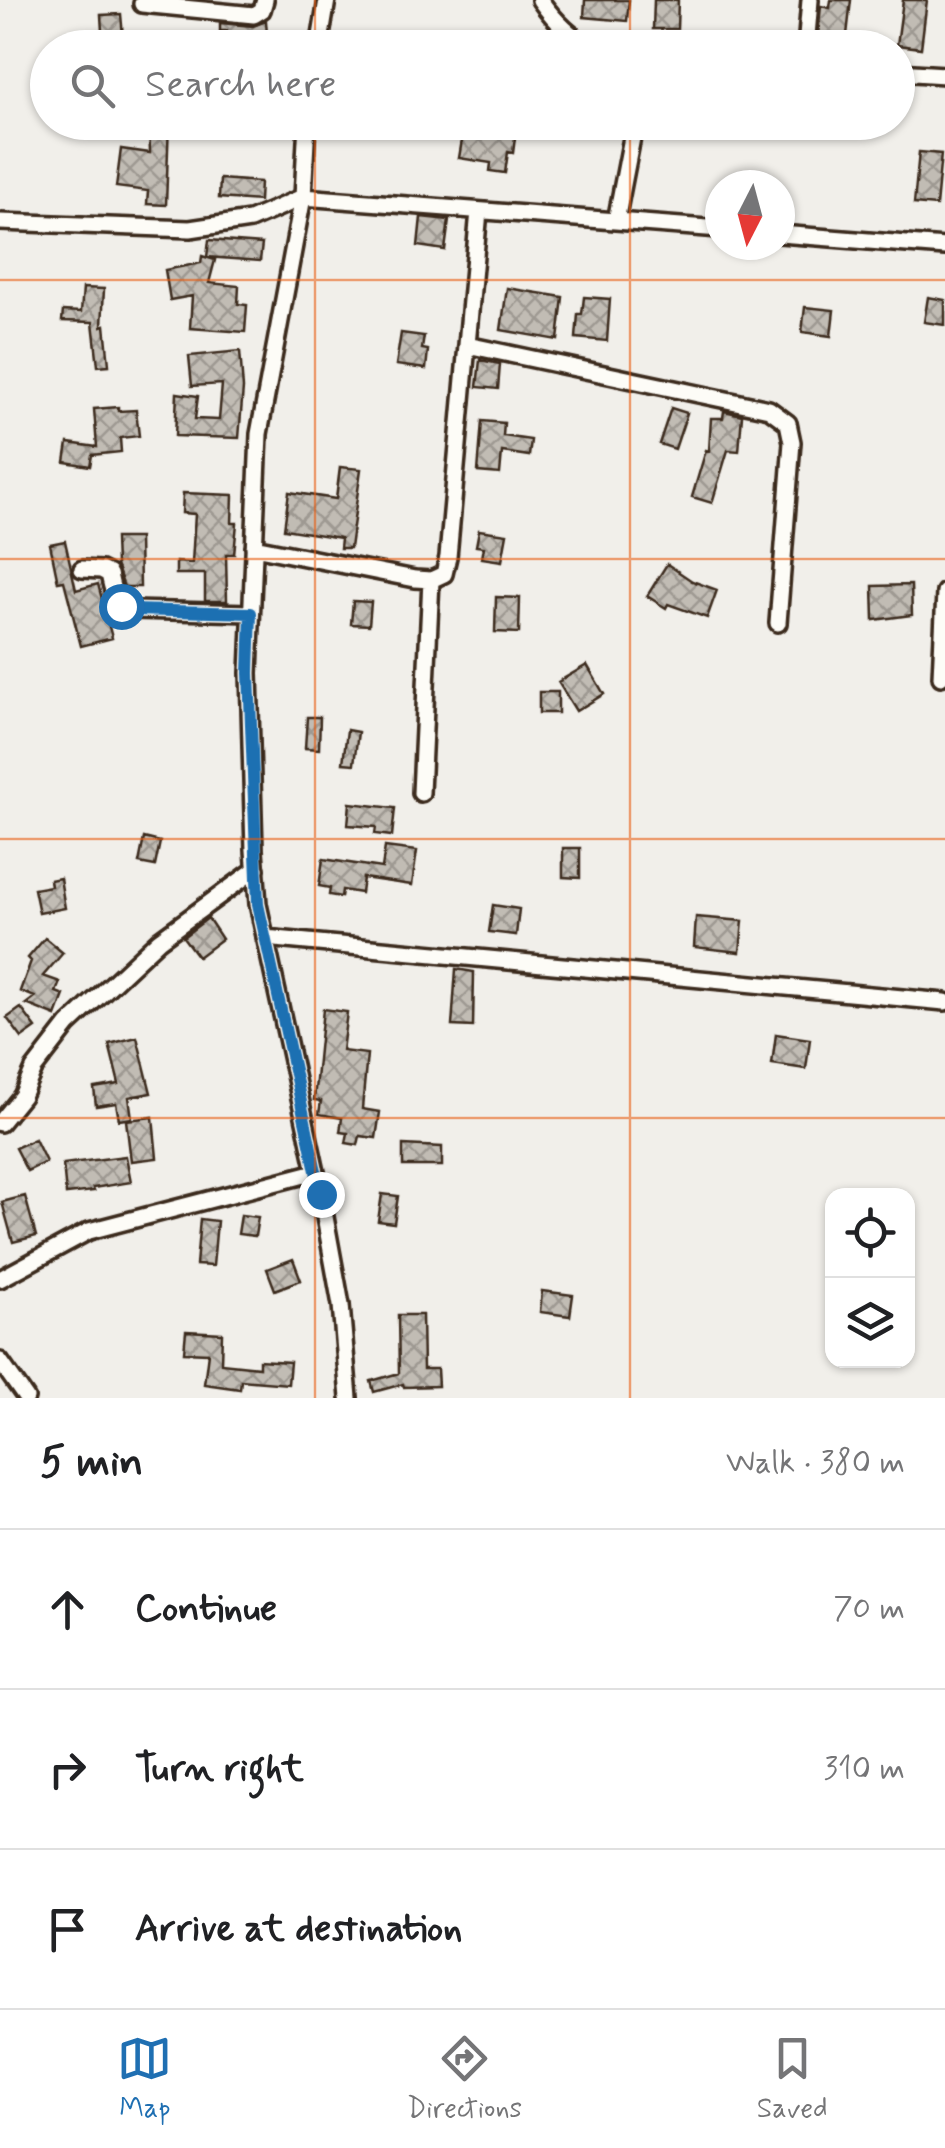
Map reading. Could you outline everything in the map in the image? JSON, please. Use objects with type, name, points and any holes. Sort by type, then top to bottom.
[{"type":"street","points":[[142,4],[254,15],[262,10],[265,0]]},
{"type":"street","points":[[321,30],[327,0]]},
{"type":"street","points":[[540,0],[566,30]]},
{"type":"street","points":[[808,30],[810,0]]},
{"type":"street","points":[[915,73],[945,75]]},
{"type":"street","points":[[306,140],[304,197],[260,434],[249,673],[256,870],[264,938],[341,1306],[349,1398]]},
{"type":"street","points":[[616,222],[632,140]]},
{"type":"street","points":[[0,222],[190,229],[250,220],[304,197],[705,229]]},
{"type":"street","points":[[254,547],[415,580],[431,580],[444,574],[479,211]]},
{"type":"street","points":[[795,235],[945,247]]},
{"type":"street","points":[[467,345],[769,408],[788,423],[792,442],[778,623]]},
{"type":"street","points":[[82,569],[108,574],[114,596],[121,606],[132,610],[251,613]]},
{"type":"street","points":[[421,793],[431,580]]},
{"type":"street","points":[[941,678],[945,592]]},
{"type":"street","points":[[0,1123],[68,1025],[159,940],[256,870]]},
{"type":"street","points":[[264,938],[945,1002]]},
{"type":"street","points":[[0,1279],[89,1231],[316,1172]]},
{"type":"street","points":[[0,1360],[26,1398]]},
{"type":"building","points":[[585,0],[629,0],[627,21],[584,17]]},
{"type":"building","points":[[654,0],[678,0],[677,29],[653,29]]},
{"type":"building","points":[[831,0],[851,0],[848,30],[819,30],[821,6],[830,8]]},
{"type":"building","points":[[903,0],[927,0],[921,48],[915,47],[915,30],[899,30]]},
{"type":"building","points":[[121,14],[122,30],[102,30],[101,15]]},
{"type":"building","points":[[266,21],[267,30],[220,30],[220,23],[253,26]]},
{"type":"building","points":[[150,140],[168,140],[166,205],[147,204],[148,191],[116,187],[121,149],[150,153]]},
{"type":"building","points":[[462,140],[515,140],[513,153],[508,152],[505,173],[490,171],[491,163],[459,158]]},
{"type":"building","points":[[919,152],[941,154],[936,206],[914,204]]},
{"type":"building","points":[[220,179],[260,182],[259,201],[219,198]]},
{"type":"building","points":[[421,217],[449,220],[445,250],[418,246]]},
{"type":"building","points":[[209,240],[262,244],[260,261],[207,257]]},
{"type":"building","points":[[202,256],[215,260],[209,283],[239,286],[238,304],[247,305],[245,332],[190,328],[192,296],[170,300],[165,270],[201,263]]},
{"type":"building","points":[[83,288],[104,289],[102,326],[105,325],[109,365],[98,366],[93,322],[62,321],[63,311],[81,312]]},
{"type":"building","points":[[507,288],[563,297],[558,340],[501,330]]},
{"type":"building","points":[[584,297],[610,299],[607,341],[576,338]]},
{"type":"building","points":[[928,297],[945,300],[945,325],[924,322]]},
{"type":"building","points":[[805,307],[834,310],[831,336],[802,332]]},
{"type":"building","points":[[401,333],[424,336],[422,349],[428,350],[426,369],[396,365]]},
{"type":"building","points":[[240,351],[243,388],[239,438],[175,436],[177,393],[198,396],[195,419],[219,420],[222,384],[192,386],[189,356]]},
{"type":"building","points":[[480,360],[500,364],[498,389],[477,387]]},
{"type":"building","points":[[118,407],[118,411],[136,410],[139,436],[120,438],[121,452],[92,455],[90,466],[65,462],[68,443],[97,447],[94,409]]},
{"type":"building","points":[[671,408],[687,413],[675,449],[659,444]]},
{"type":"building","points":[[724,411],[742,415],[739,451],[728,450],[712,503],[692,497],[706,450],[709,451],[711,418],[723,418]]},
{"type":"building","points":[[482,421],[504,423],[503,436],[531,440],[529,456],[502,452],[500,474],[478,472]]},
{"type":"building","points":[[340,467],[361,469],[350,548],[340,548],[341,538],[284,529],[289,492],[336,499]]},
{"type":"building","points":[[183,493],[233,495],[232,523],[237,523],[234,554],[226,554],[227,601],[205,601],[205,574],[176,574],[176,562],[192,563],[195,514],[182,513]]},
{"type":"building","points":[[479,530],[507,534],[502,561],[482,558],[484,547],[476,546]]},
{"type":"building","points":[[115,538],[139,538],[140,587],[124,587],[116,565]]},
{"type":"building","points":[[65,541],[76,590],[98,584],[112,638],[81,646],[64,581],[58,582],[50,544]]},
{"type":"building","points":[[667,564],[692,581],[717,590],[707,618],[668,604],[666,608],[647,596]]},
{"type":"building","points":[[911,585],[912,615],[874,620],[873,586]]},
{"type":"building","points":[[496,597],[520,598],[519,633],[495,632]]},
{"type":"building","points":[[353,601],[371,602],[369,625],[351,624]]},
{"type":"building","points":[[587,665],[604,694],[576,711],[558,682]]},
{"type":"building","points":[[539,692],[558,692],[558,713],[539,713]]},
{"type":"building","points":[[307,717],[320,717],[319,749],[305,748]]},
{"type":"building","points":[[347,730],[358,732],[354,764],[343,763]]},
{"type":"building","points":[[350,803],[395,808],[392,836],[375,834],[376,827],[348,825]]},
{"type":"building","points":[[144,838],[160,842],[155,866],[139,863]]},
{"type":"building","points":[[385,847],[417,851],[412,885],[363,878],[361,893],[342,890],[341,897],[329,895],[330,888],[319,886],[323,859],[382,868]]},
{"type":"building","points":[[563,848],[580,848],[580,878],[563,877]]},
{"type":"building","points":[[60,878],[65,908],[39,913],[34,889],[51,886],[50,880]]},
{"type":"building","points":[[493,905],[519,909],[516,935],[489,932]]},
{"type":"building","points":[[696,917],[743,921],[740,952],[694,947]]},
{"type":"building","points":[[208,918],[222,939],[198,957],[183,937]]},
{"type":"building","points":[[45,938],[63,953],[43,976],[60,982],[56,992],[64,995],[56,1016],[26,1004],[35,997],[20,991],[31,961],[28,958]]},
{"type":"building","points":[[456,969],[474,972],[473,1027],[452,1026]]},
{"type":"building","points":[[21,1008],[36,1028],[22,1038],[7,1018]]},
{"type":"building","points":[[323,1009],[347,1012],[342,1051],[367,1054],[362,1109],[380,1112],[376,1138],[360,1136],[358,1145],[346,1143],[348,1133],[340,1132],[342,1118],[319,1114],[321,1101],[314,1100]]},
{"type":"building","points":[[776,1034],[810,1039],[806,1069],[772,1064]]},
{"type":"building","points":[[137,1037],[151,1093],[129,1097],[132,1118],[119,1120],[116,1103],[96,1106],[94,1088],[119,1084],[109,1044]]},
{"type":"building","points":[[153,1117],[157,1158],[131,1161],[126,1120]]},
{"type":"building","points":[[35,1139],[46,1162],[27,1171],[15,1148]]},
{"type":"building","points":[[403,1145],[442,1147],[442,1166],[403,1166]]},
{"type":"building","points":[[126,1156],[131,1182],[66,1194],[63,1164]]},
{"type":"building","points":[[382,1194],[398,1196],[394,1223],[378,1221]]},
{"type":"building","points":[[25,1196],[36,1236],[13,1242],[2,1202]]},
{"type":"building","points":[[241,1215],[258,1217],[255,1236],[238,1234]]},
{"type":"building","points":[[200,1219],[217,1221],[213,1266],[196,1265]]},
{"type":"building","points":[[293,1259],[301,1280],[275,1290],[267,1269]]},
{"type":"building","points":[[542,1291],[573,1295],[570,1316],[540,1312]]},
{"type":"building","points":[[398,1315],[422,1315],[423,1369],[437,1369],[438,1386],[403,1384],[374,1392],[371,1381],[399,1373]]},
{"type":"building","points":[[186,1331],[222,1333],[221,1363],[259,1367],[259,1360],[290,1362],[288,1384],[241,1380],[240,1389],[204,1384],[208,1353],[184,1352]]},
{"type":"route","points":[[121,606],[132,610],[251,613],[249,673],[258,904],[321,1194]]}]
